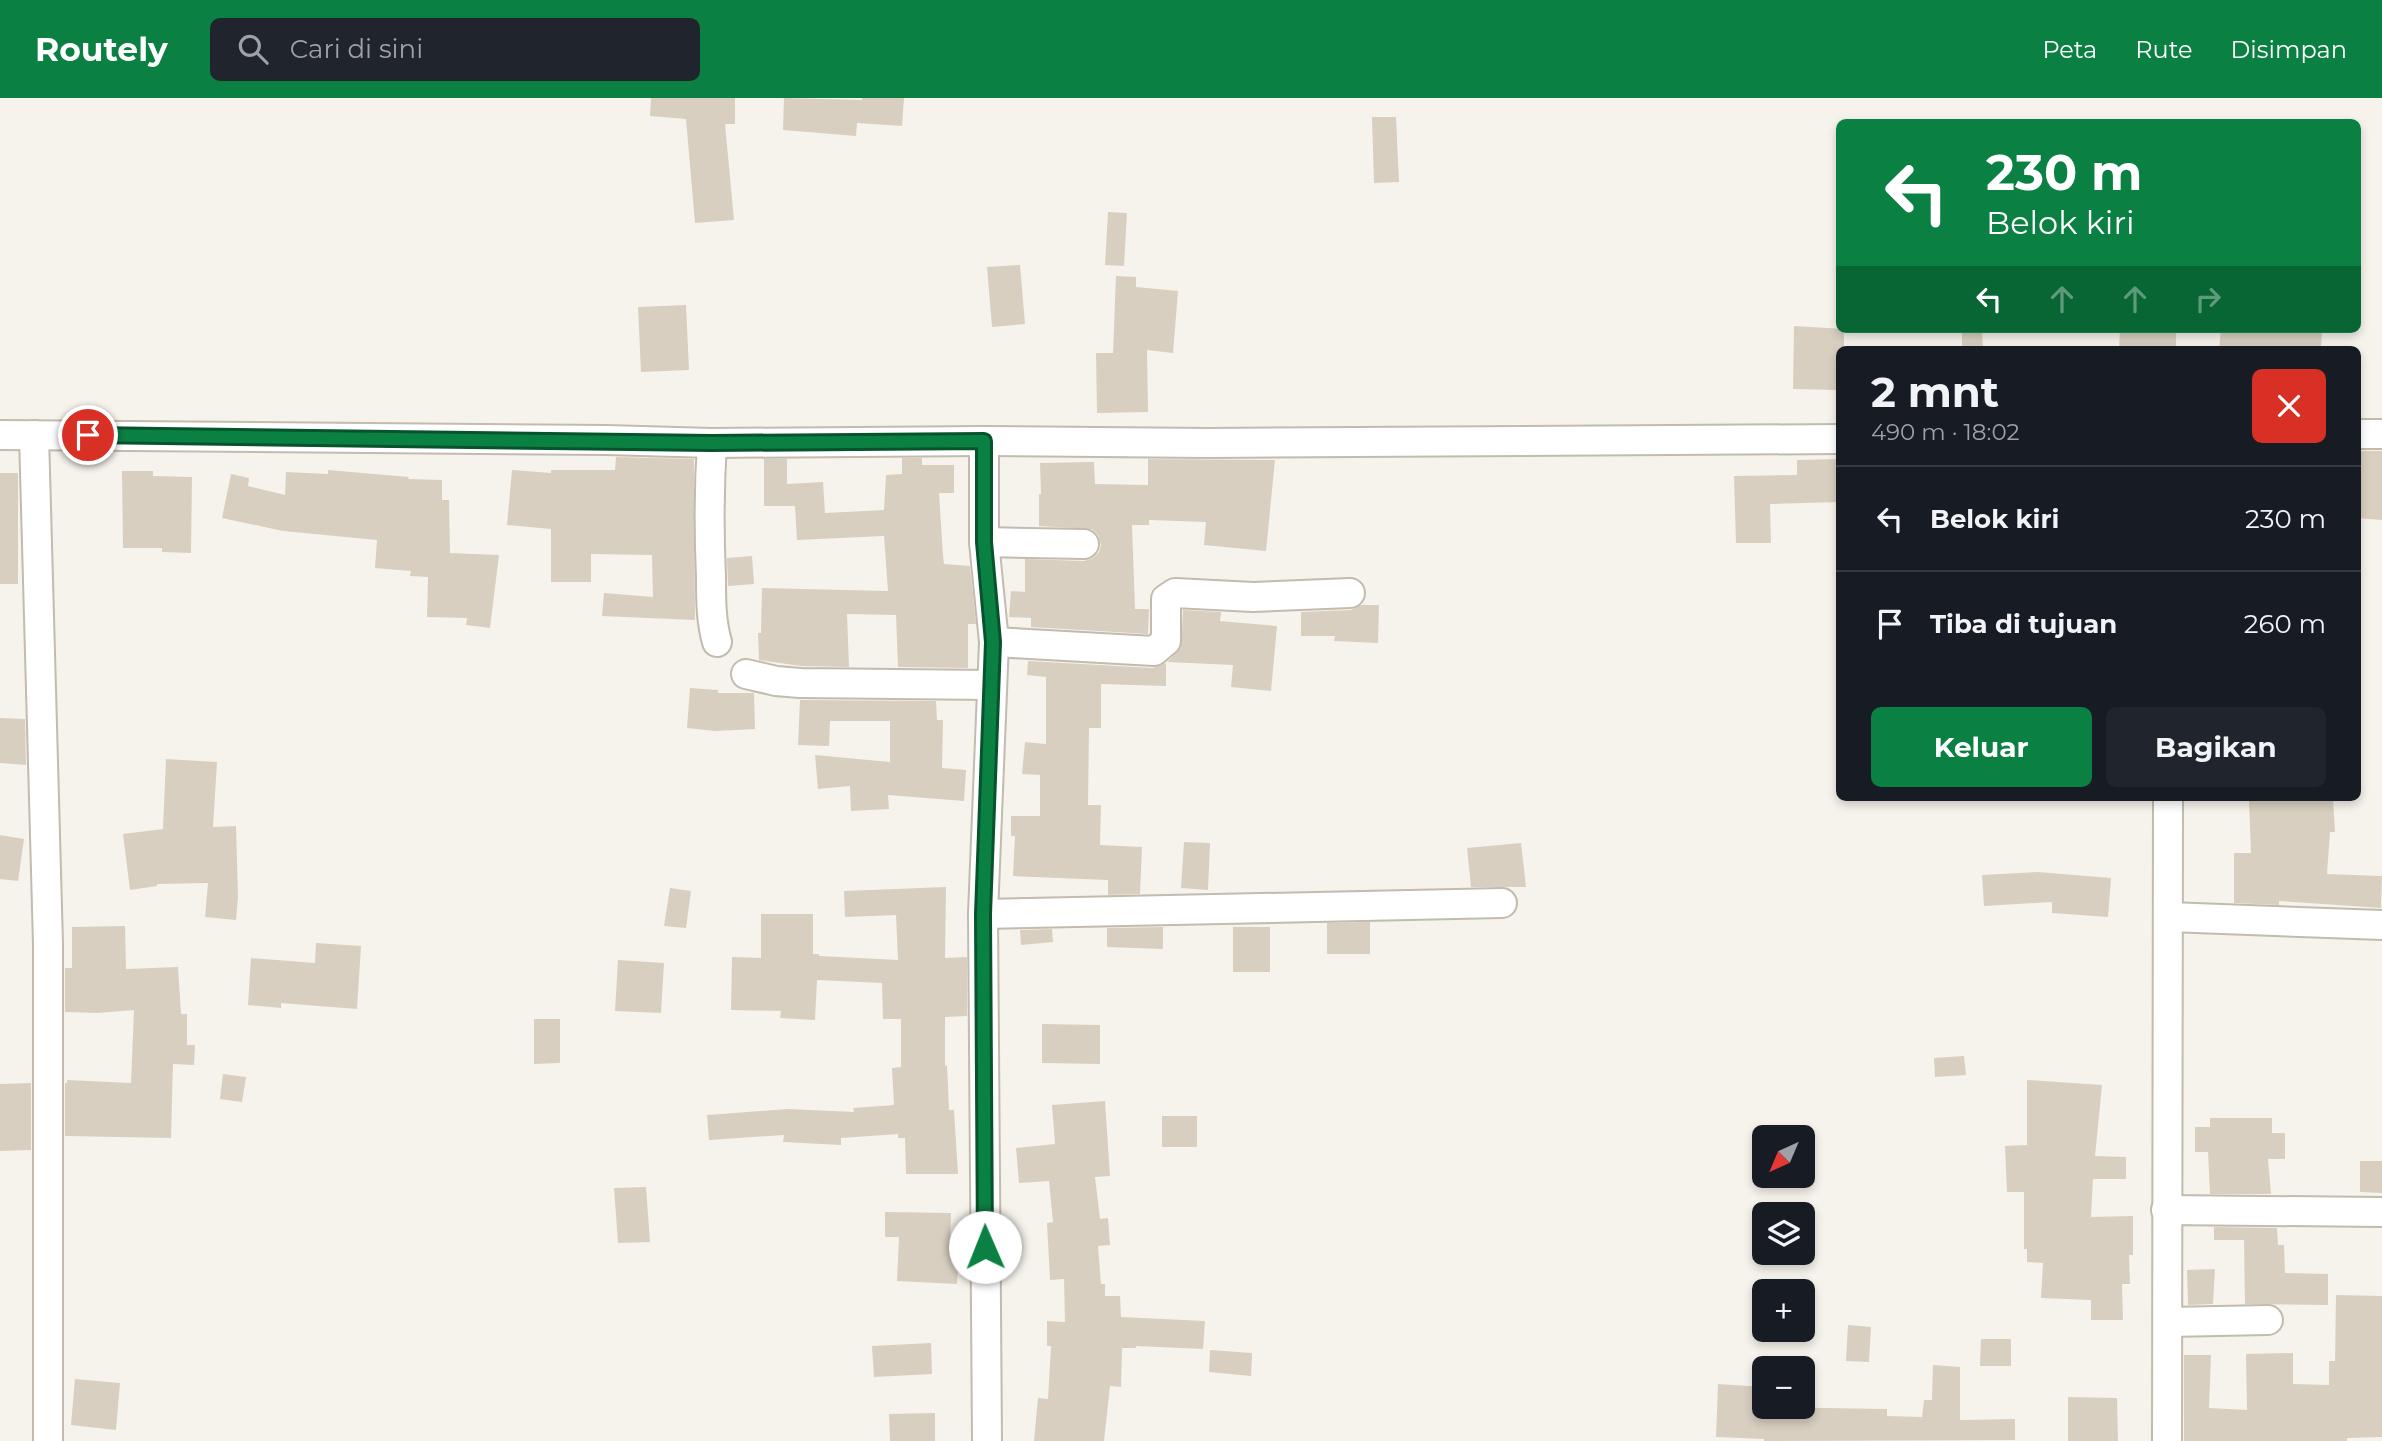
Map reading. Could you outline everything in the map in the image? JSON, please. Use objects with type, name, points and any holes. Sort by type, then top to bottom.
[{"type":"street","points":[[2361,434],[2382,434]]},
{"type":"street","points":[[0,435],[712,443],[1836,439]]},
{"type":"street","points":[[34,435],[48,944],[48,1441]]},
{"type":"street","points":[[984,441],[984,542],[993,642],[983,914],[987,1441]]},
{"type":"street","points":[[712,443],[708,511],[711,601],[717,642]]},
{"type":"street","points":[[984,542],[1084,544]]},
{"type":"street","points":[[993,642],[1154,651],[1166,641],[1167,599],[1175,593],[1253,597],[1350,593]]},
{"type":"street","points":[[746,674],[800,683],[991,685]]},
{"type":"street","points":[[2167,1441],[2168,801]]},
{"type":"street","points":[[983,914],[1502,903]]},
{"type":"street","points":[[2169,917],[2382,925]]},
{"type":"street","points":[[2166,1210],[2382,1212]]},
{"type":"street","points":[[2168,1322],[2268,1320]]},
{"type":"building","points":[[651,98],[735,98],[735,124],[725,124],[734,220],[695,223],[686,119],[650,116]]},
{"type":"building","points":[[784,98],[904,98],[902,126],[857,123],[856,136],[783,130]]},
{"type":"building","points":[[1372,117],[1396,117],[1399,182],[1374,183]]},
{"type":"building","points":[[1108,212],[1127,213],[1124,266],[1105,265]]},
{"type":"building","points":[[1020,265],[1025,324],[992,327],[987,267]]},
{"type":"building","points":[[1116,276],[1136,277],[1136,287],[1178,291],[1173,353],[1147,350],[1148,412],[1097,413],[1096,353],[1113,353]]},
{"type":"building","points":[[686,305],[689,370],[641,372],[638,307]]},
{"type":"building","points":[[1794,326],[1836,329],[1836,333],[1844,333],[1844,346],[1836,346],[1836,390],[1793,389]]},
{"type":"building","points":[[1962,333],[1982,333],[1983,346],[1962,346]]},
{"type":"building","points":[[2120,333],[2176,333],[2176,346],[2119,346]]},
{"type":"building","points":[[2221,333],[2322,333],[2321,346],[2219,346]]},
{"type":"building","points":[[2361,451],[2382,451],[2382,520],[2361,518]]},
{"type":"building","points":[[616,457],[694,459],[695,620],[602,616],[604,593],[653,597],[652,555],[591,554],[591,582],[551,582],[551,529],[507,525],[512,470],[551,473],[551,470],[615,470]]},
{"type":"building","points":[[902,458],[922,458],[922,465],[954,465],[954,493],[939,493],[943,556],[944,564],[970,566],[976,624],[968,624],[968,668],[898,667],[896,615],[847,614],[849,667],[801,666],[759,660],[758,633],[761,633],[762,588],[888,591],[884,536],[797,540],[795,506],[764,506],[764,459],[787,459],[787,484],[823,482],[825,513],[884,510],[886,475],[902,474]]},
{"type":"building","points":[[1148,459],[1275,460],[1266,551],[1204,545],[1206,522],[1149,520],[1149,525],[1132,525],[1135,609],[1149,609],[1148,634],[1031,627],[1031,618],[1009,617],[1011,591],[1025,592],[1025,559],[1084,561],[1093,558],[1101,545],[1098,535],[1092,529],[1039,526],[1040,463],[1094,462],[1095,484],[1148,485]]},
{"type":"building","points":[[1836,459],[1836,502],[1770,504],[1771,543],[1736,543],[1734,476],[1797,475],[1797,460]]},
{"type":"building","points":[[328,470],[442,480],[442,500],[449,500],[450,553],[499,555],[490,628],[466,625],[467,618],[427,617],[428,577],[410,576],[411,571],[375,568],[377,540],[283,531],[222,518],[231,474],[249,478],[248,486],[285,495],[286,472],[328,474]]},
{"type":"building","points":[[122,471],[153,471],[153,476],[192,477],[191,553],[162,552],[162,548],[123,548]]},
{"type":"building","points":[[0,473],[18,473],[18,584],[0,584]]},
{"type":"building","points":[[752,556],[754,584],[728,586],[727,558]]},
{"type":"building","points":[[1361,605],[1379,605],[1378,643],[1334,641],[1335,636],[1301,636],[1301,612],[1351,610]]},
{"type":"building","points":[[1183,610],[1221,612],[1220,621],[1277,626],[1271,691],[1231,687],[1233,665],[1167,662],[1181,648]]},
{"type":"building","points":[[1028,661],[1153,668],[1166,663],[1166,686],[1101,684],[1101,728],[1089,728],[1088,805],[1101,805],[1100,845],[1142,847],[1140,894],[1108,895],[1108,880],[1013,876],[1015,836],[1011,836],[1011,816],[1040,816],[1040,775],[1022,774],[1025,742],[1046,744],[1046,677],[1027,675]]},
{"type":"building","points":[[690,688],[718,690],[718,693],[754,693],[755,729],[715,731],[687,728]]},
{"type":"building","points":[[800,700],[936,701],[937,720],[943,720],[942,768],[966,770],[964,801],[888,795],[889,809],[851,811],[850,786],[818,789],[815,755],[890,762],[890,721],[830,721],[829,746],[798,745]]},
{"type":"building","points":[[0,718],[25,719],[26,765],[0,763]]},
{"type":"building","points":[[166,759],[217,762],[213,827],[236,826],[236,920],[205,917],[208,883],[157,884],[130,890],[123,834],[163,829]]},
{"type":"building","points":[[2249,801],[2333,801],[2335,832],[2330,832],[2327,874],[2382,876],[2381,908],[2279,901],[2279,905],[2234,903],[2234,853],[2251,853]]},
{"type":"building","points":[[0,835],[24,839],[18,881],[0,879]]},
{"type":"building","points":[[1184,842],[1210,843],[1208,890],[1181,888]]},
{"type":"building","points":[[1521,843],[1526,887],[1471,887],[1467,848]]},
{"type":"building","points":[[2038,872],[2111,878],[2108,917],[2052,913],[2052,902],[1984,906],[1982,875]]},
{"type":"building","points":[[946,887],[945,958],[967,957],[967,1016],[945,1017],[945,1066],[947,1065],[949,1110],[954,1110],[958,1174],[906,1174],[905,1138],[898,1138],[898,1134],[841,1138],[841,1145],[783,1142],[784,1135],[709,1140],[707,1115],[788,1109],[854,1112],[853,1108],[894,1105],[892,1068],[901,1067],[901,1019],[883,1019],[882,983],[817,980],[815,1020],[780,1018],[781,1011],[731,1010],[732,957],[761,958],[761,914],[813,914],[813,954],[898,960],[896,915],[845,917],[844,891]]},
{"type":"building","points":[[670,888],[691,891],[686,928],[664,926]]},
{"type":"building","points":[[1370,922],[1370,954],[1327,954],[1327,923]]},
{"type":"building","points":[[125,926],[126,969],[178,967],[181,1014],[187,1014],[187,1045],[195,1045],[194,1065],[173,1064],[171,1138],[65,1136],[67,1080],[131,1083],[134,1010],[65,1012],[65,968],[72,968],[72,927]]},
{"type":"building","points":[[1163,927],[1163,949],[1107,947],[1107,928]]},
{"type":"building","points":[[1233,927],[1270,927],[1270,972],[1233,972]]},
{"type":"building","points":[[1052,929],[1053,942],[1021,945],[1020,930]]},
{"type":"building","points":[[316,943],[361,946],[357,1009],[281,1003],[281,1008],[248,1005],[251,958],[315,963]]},
{"type":"building","points":[[618,960],[664,963],[661,1013],[615,1011]]},
{"type":"building","points":[[534,1019],[560,1019],[560,1063],[534,1064]]},
{"type":"building","points":[[1042,1024],[1100,1025],[1100,1064],[1042,1063]]},
{"type":"building","points":[[1964,1056],[1966,1075],[1935,1077],[1934,1058]]},
{"type":"building","points":[[223,1074],[246,1077],[242,1102],[220,1099]]},
{"type":"building","points":[[2027,1080],[2102,1085],[2095,1156],[2126,1157],[2126,1179],[2093,1179],[2091,1217],[2133,1216],[2133,1255],[2129,1255],[2130,1284],[2122,1284],[2123,1320],[2091,1320],[2091,1300],[2041,1298],[2043,1263],[2027,1262],[2027,1249],[2024,1249],[2024,1192],[2007,1192],[2005,1146],[2027,1145]]},
{"type":"building","points":[[31,1083],[31,1150],[0,1151],[0,1084]]},
{"type":"building","points":[[1105,1101],[1110,1176],[1095,1177],[1100,1219],[1108,1218],[1110,1245],[1098,1246],[1101,1284],[1105,1284],[1105,1296],[1120,1296],[1121,1317],[1205,1321],[1203,1349],[1136,1346],[1122,1348],[1121,1387],[1110,1386],[1104,1441],[1034,1441],[1038,1398],[1048,1399],[1051,1346],[1047,1346],[1047,1321],[1065,1322],[1064,1279],[1050,1280],[1047,1223],[1053,1222],[1049,1181],[1019,1183],[1016,1148],[1055,1144],[1052,1105]]},
{"type":"building","points":[[1162,1116],[1197,1116],[1197,1147],[1162,1147]]},
{"type":"building","points":[[2210,1118],[2272,1118],[2272,1133],[2285,1133],[2285,1159],[2268,1159],[2271,1194],[2210,1194],[2208,1152],[2195,1152],[2195,1127],[2210,1127]]},
{"type":"building","points":[[2360,1161],[2382,1161],[2382,1193],[2360,1192]]},
{"type":"building","points":[[646,1187],[650,1242],[618,1243],[614,1188]]},
{"type":"building","points":[[885,1212],[951,1213],[950,1254],[959,1254],[957,1284],[897,1281],[899,1237],[885,1237]]},
{"type":"building","points":[[2214,1227],[2277,1228],[2278,1245],[2284,1245],[2285,1273],[2328,1274],[2328,1305],[2245,1304],[2244,1240],[2214,1240]]},
{"type":"building","points":[[2215,1269],[2213,1304],[2188,1305],[2187,1270]]},
{"type":"building","points":[[2336,1295],[2382,1296],[2382,1437],[2347,1438],[2347,1441],[2184,1441],[2184,1355],[2211,1355],[2209,1408],[2247,1410],[2246,1354],[2293,1353],[2293,1384],[2329,1385],[2329,1361],[2335,1361]]},
{"type":"building","points":[[1848,1325],[1871,1327],[1869,1362],[1846,1361]]},
{"type":"building","points":[[1981,1339],[2011,1339],[2011,1366],[1980,1366]]},
{"type":"building","points":[[931,1343],[932,1374],[874,1377],[872,1346]]},
{"type":"building","points":[[1210,1350],[1252,1353],[1251,1376],[1209,1372]]},
{"type":"building","points":[[1933,1365],[1960,1367],[1960,1420],[2015,1419],[2015,1440],[1764,1441],[1716,1437],[1718,1384],[1752,1386],[1752,1419],[1815,1419],[1815,1408],[1887,1409],[1887,1416],[1922,1417],[1924,1400],[1932,1400]]},
{"type":"building","points":[[75,1379],[120,1383],[116,1430],[71,1425]]},
{"type":"building","points":[[2068,1397],[2117,1398],[2118,1441],[2068,1441]]},
{"type":"building","points":[[935,1413],[935,1441],[890,1441],[889,1414]]},
{"type":"route","points":[[88,435],[712,443],[984,441],[984,542],[993,642],[983,914],[985,1247]]}]
